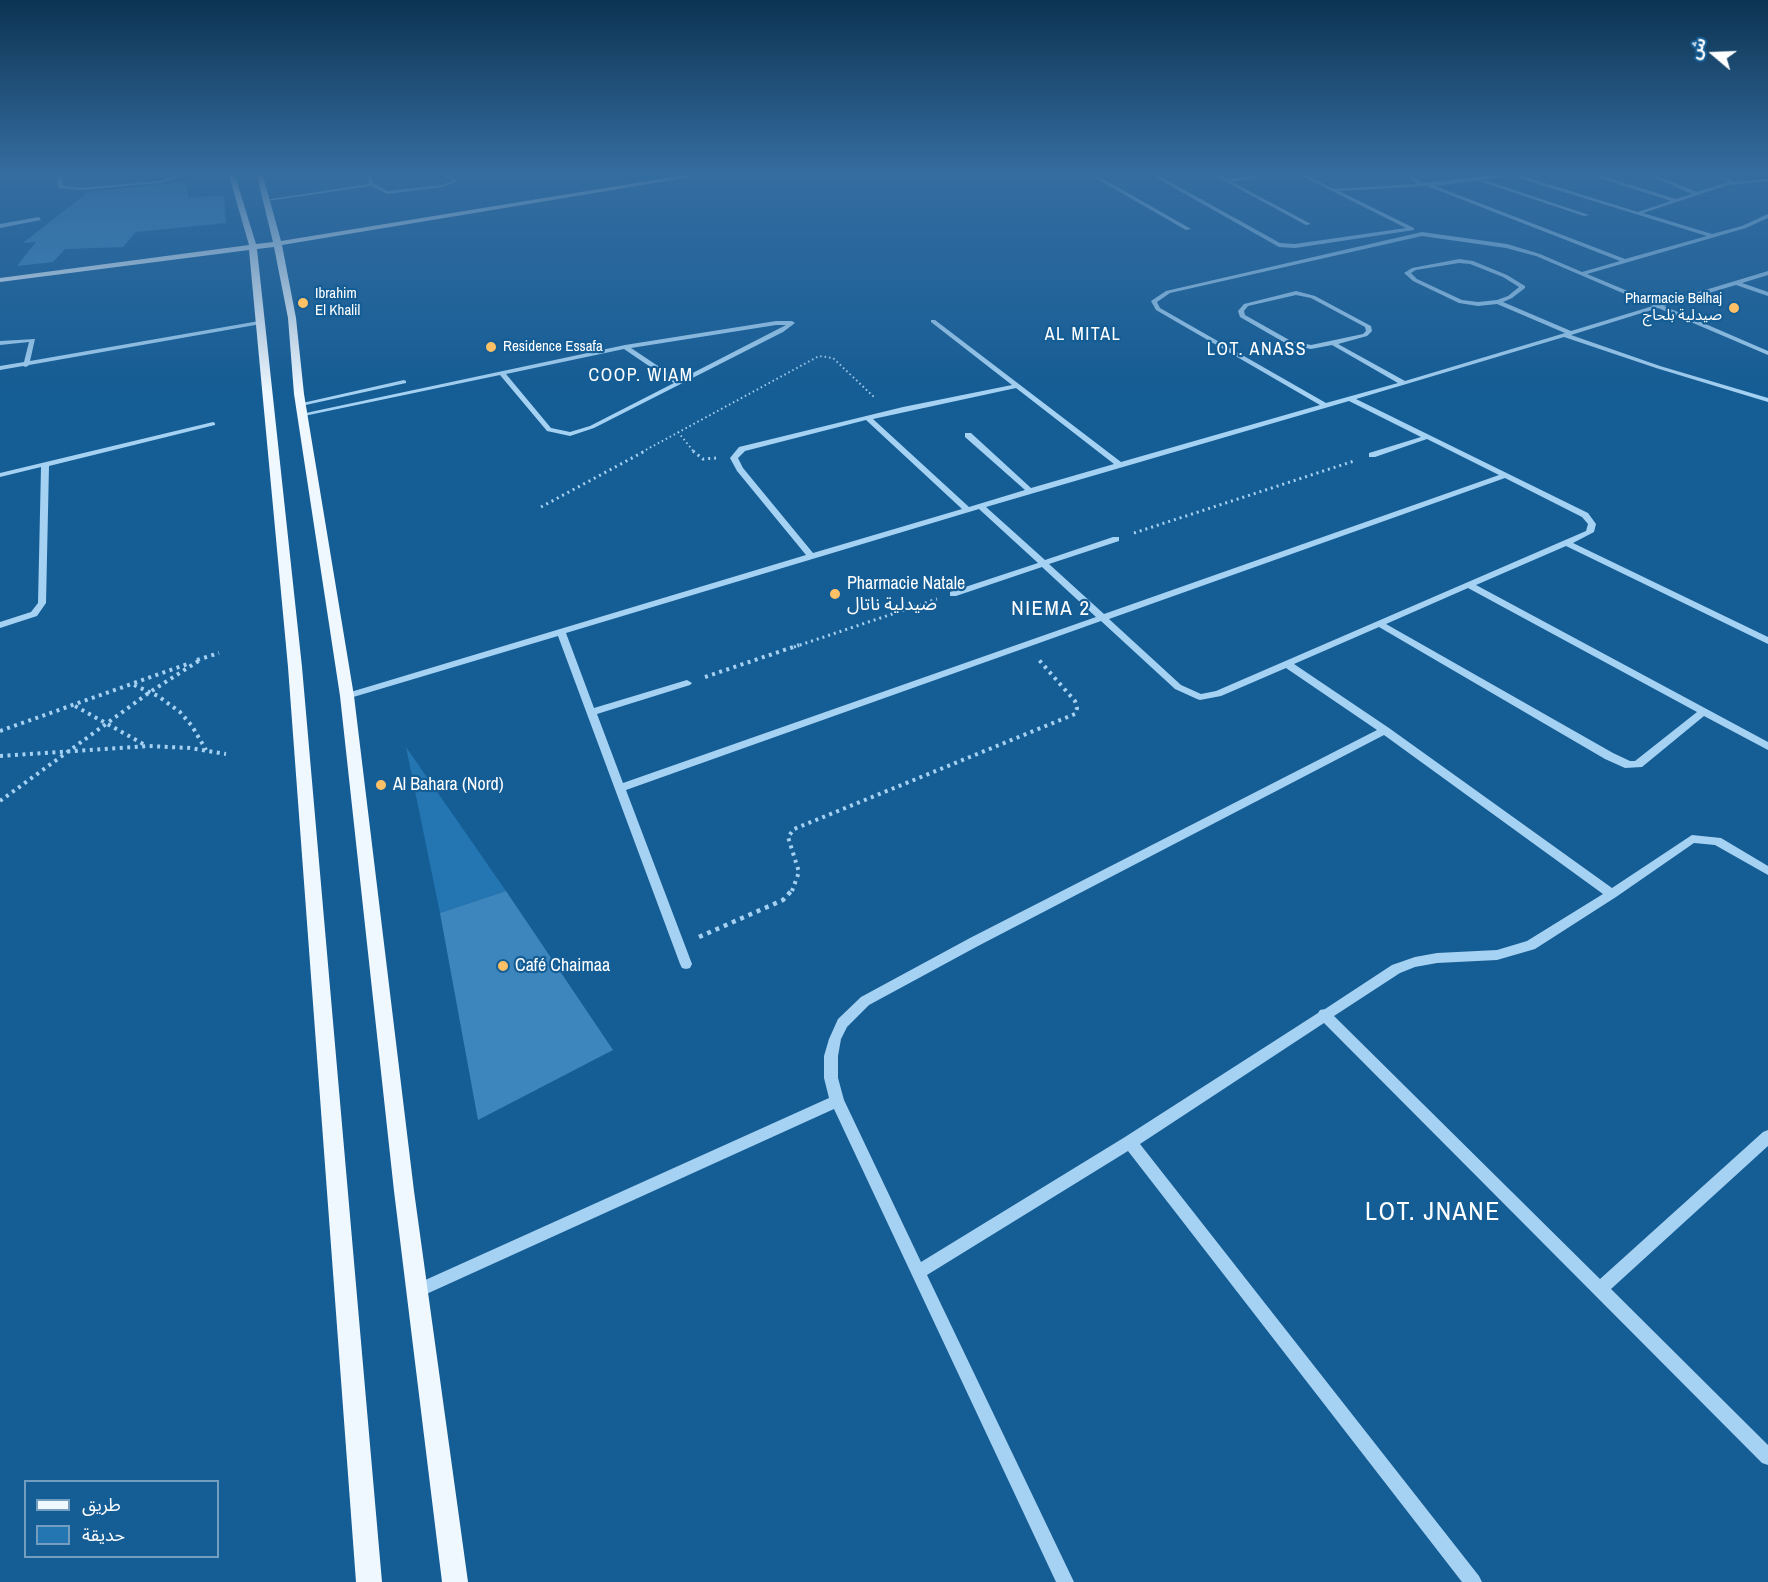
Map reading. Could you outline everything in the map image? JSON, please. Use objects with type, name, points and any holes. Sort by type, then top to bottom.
[{"type":"main road","points":[[0,272],[227,246]]},
{"type":"main road","points":[[0,280],[233,246]]},
{"type":"main road","points":[[252,246],[295,667],[369,1582]]},
{"type":"main road","points":[[277,246],[292,318],[302,409],[347,696],[417,1291],[455,1582]]},
{"type":"street","points":[[1324,405],[1158,309],[1154,301],[1168,292],[1370,246]]},
{"type":"street","points":[[1506,246],[1583,273],[1768,353]]},
{"type":"street","points":[[1585,246],[1625,261]]},
{"type":"street","points":[[1583,273],[1678,246]]},
{"type":"street","points":[[1498,302],[1510,297],[1523,287],[1505,276],[1471,262],[1438,264],[1414,269],[1407,273],[1415,280],[1461,302],[1478,304],[1498,302],[1568,334],[1658,367],[1768,400]]},
{"type":"street","points":[[347,696],[967,509],[1324,405],[1404,384],[1768,273]]},
{"type":"street","points":[[1737,283],[1768,294]]},
{"type":"street","points":[[1333,343],[1365,335],[1369,331],[1368,326],[1312,297],[1296,293],[1246,305],[1241,311],[1242,316],[1289,344],[1311,347],[1333,343],[1404,384]]},
{"type":"street","points":[[933,321],[1120,465]]},
{"type":"street","points":[[0,368],[259,323]]},
{"type":"street","points":[[302,409],[503,374],[625,347],[776,323],[792,323],[781,331],[581,431],[561,434],[549,430],[503,374]]},
{"type":"street","points":[[0,343],[33,340],[26,365]]},
{"type":"street","points":[[625,347],[677,382]]},
{"type":"street","points":[[302,409],[404,382]]},
{"type":"street","points":[[812,557],[740,469],[734,458],[737,454],[751,446],[903,409],[1015,386]]},
{"type":"street","points":[[981,506],[1178,687],[1192,695],[1213,696],[1590,532],[1592,524],[1586,515],[1349,398]]},
{"type":"street","points":[[868,418],[967,509]]},
{"type":"street","points":[[0,475],[213,424]]},
{"type":"street","points":[[968,435],[1030,491]]},
{"type":"street","points":[[1372,455],[1427,437]]},
{"type":"street","points":[[0,625],[34,614],[42,603],[45,464]]},
{"type":"street","points":[[621,788],[1506,476]]},
{"type":"street","points":[[953,594],[1116,539]]},
{"type":"street","points":[[1567,543],[1768,641]]},
{"type":"street","points":[[1469,585],[1768,746]]},
{"type":"street","points":[[1379,624],[1609,756],[1629,765],[1638,764],[1704,711]]},
{"type":"street","points":[[561,632],[686,964]]},
{"type":"street","points":[[1287,664],[1385,730],[1612,894]]},
{"type":"street","points":[[591,712],[687,683]]},
{"type":"street","points":[[1065,1582],[837,1101],[831,1078],[831,1056],[835,1039],[842,1023],[866,1001],[984,937],[1385,730]]},
{"type":"street","points":[[918,1272],[1130,1142],[1396,969],[1415,962],[1437,958],[1497,956],[1531,945],[1612,894],[1686,842],[1699,838],[1726,844],[1768,871]]},
{"type":"street","points":[[1324,1014],[1768,1457]]},
{"type":"street","points":[[417,1291],[837,1101]]},
{"type":"street","points":[[1600,1289],[1768,1137]]},
{"type":"street","points":[[1130,1142],[1473,1582]]},
{"type":"path","points":[[541,507],[822,356],[833,358],[880,404]]},
{"type":"path","points":[[678,432],[694,454],[703,459],[737,454]]},
{"type":"path","points":[[1116,539],[1372,455]]},
{"type":"path","points":[[687,683],[953,594]]},
{"type":"path","points":[[679,945],[771,906],[783,900],[792,891],[799,872],[788,837],[794,829],[1075,714],[1077,708],[1075,701],[1027,646]]},
{"type":"path","points":[[0,730],[134,685],[219,653]]},
{"type":"path","points":[[0,801],[150,692],[200,660]]},
{"type":"path","points":[[134,685],[150,692],[180,712],[192,726],[206,750]]},
{"type":"path","points":[[74,706],[148,746]]},
{"type":"path","points":[[0,756],[148,746],[206,750],[226,754]]},
{"type":"green space","points":[[406,747],[506,891],[440,913]]},
{"type":"building","points":[[33,246],[124,246],[65,249],[53,262],[17,266]]},
{"type":"building","name":"Café Chaimaa","points":[[506,891],[613,1050],[478,1120],[440,913]]},
{"type":"place","name":"Ibrahim El Khalil","points":[[303,303]]},
{"type":"place","name":"Pharmacie Belhaj صيدلية بلحاج","points":[[1734,308]]},
{"type":"place","name":"Residence Essafa","points":[[491,347]]},
{"type":"place","name":"Pharmacie Natale صيدلية ناتال","points":[[835,594]]},
{"type":"place","name":"Al Bahara (Nord)","points":[[381,785]]},
{"type":"place","name":"Café Chaimaa","points":[[503,966]]},
{"type":"district","name":"AL MITAL","points":[[1083,335]]},
{"type":"district","name":"LOT. ANASS","points":[[1257,350]]},
{"type":"district","name":"COOP. WIAM","points":[[641,376]]},
{"type":"district","name":"NIEMA 2","points":[[1051,609]]},
{"type":"district","name":"LOT. JNANE","points":[[1433,1213]]}]
